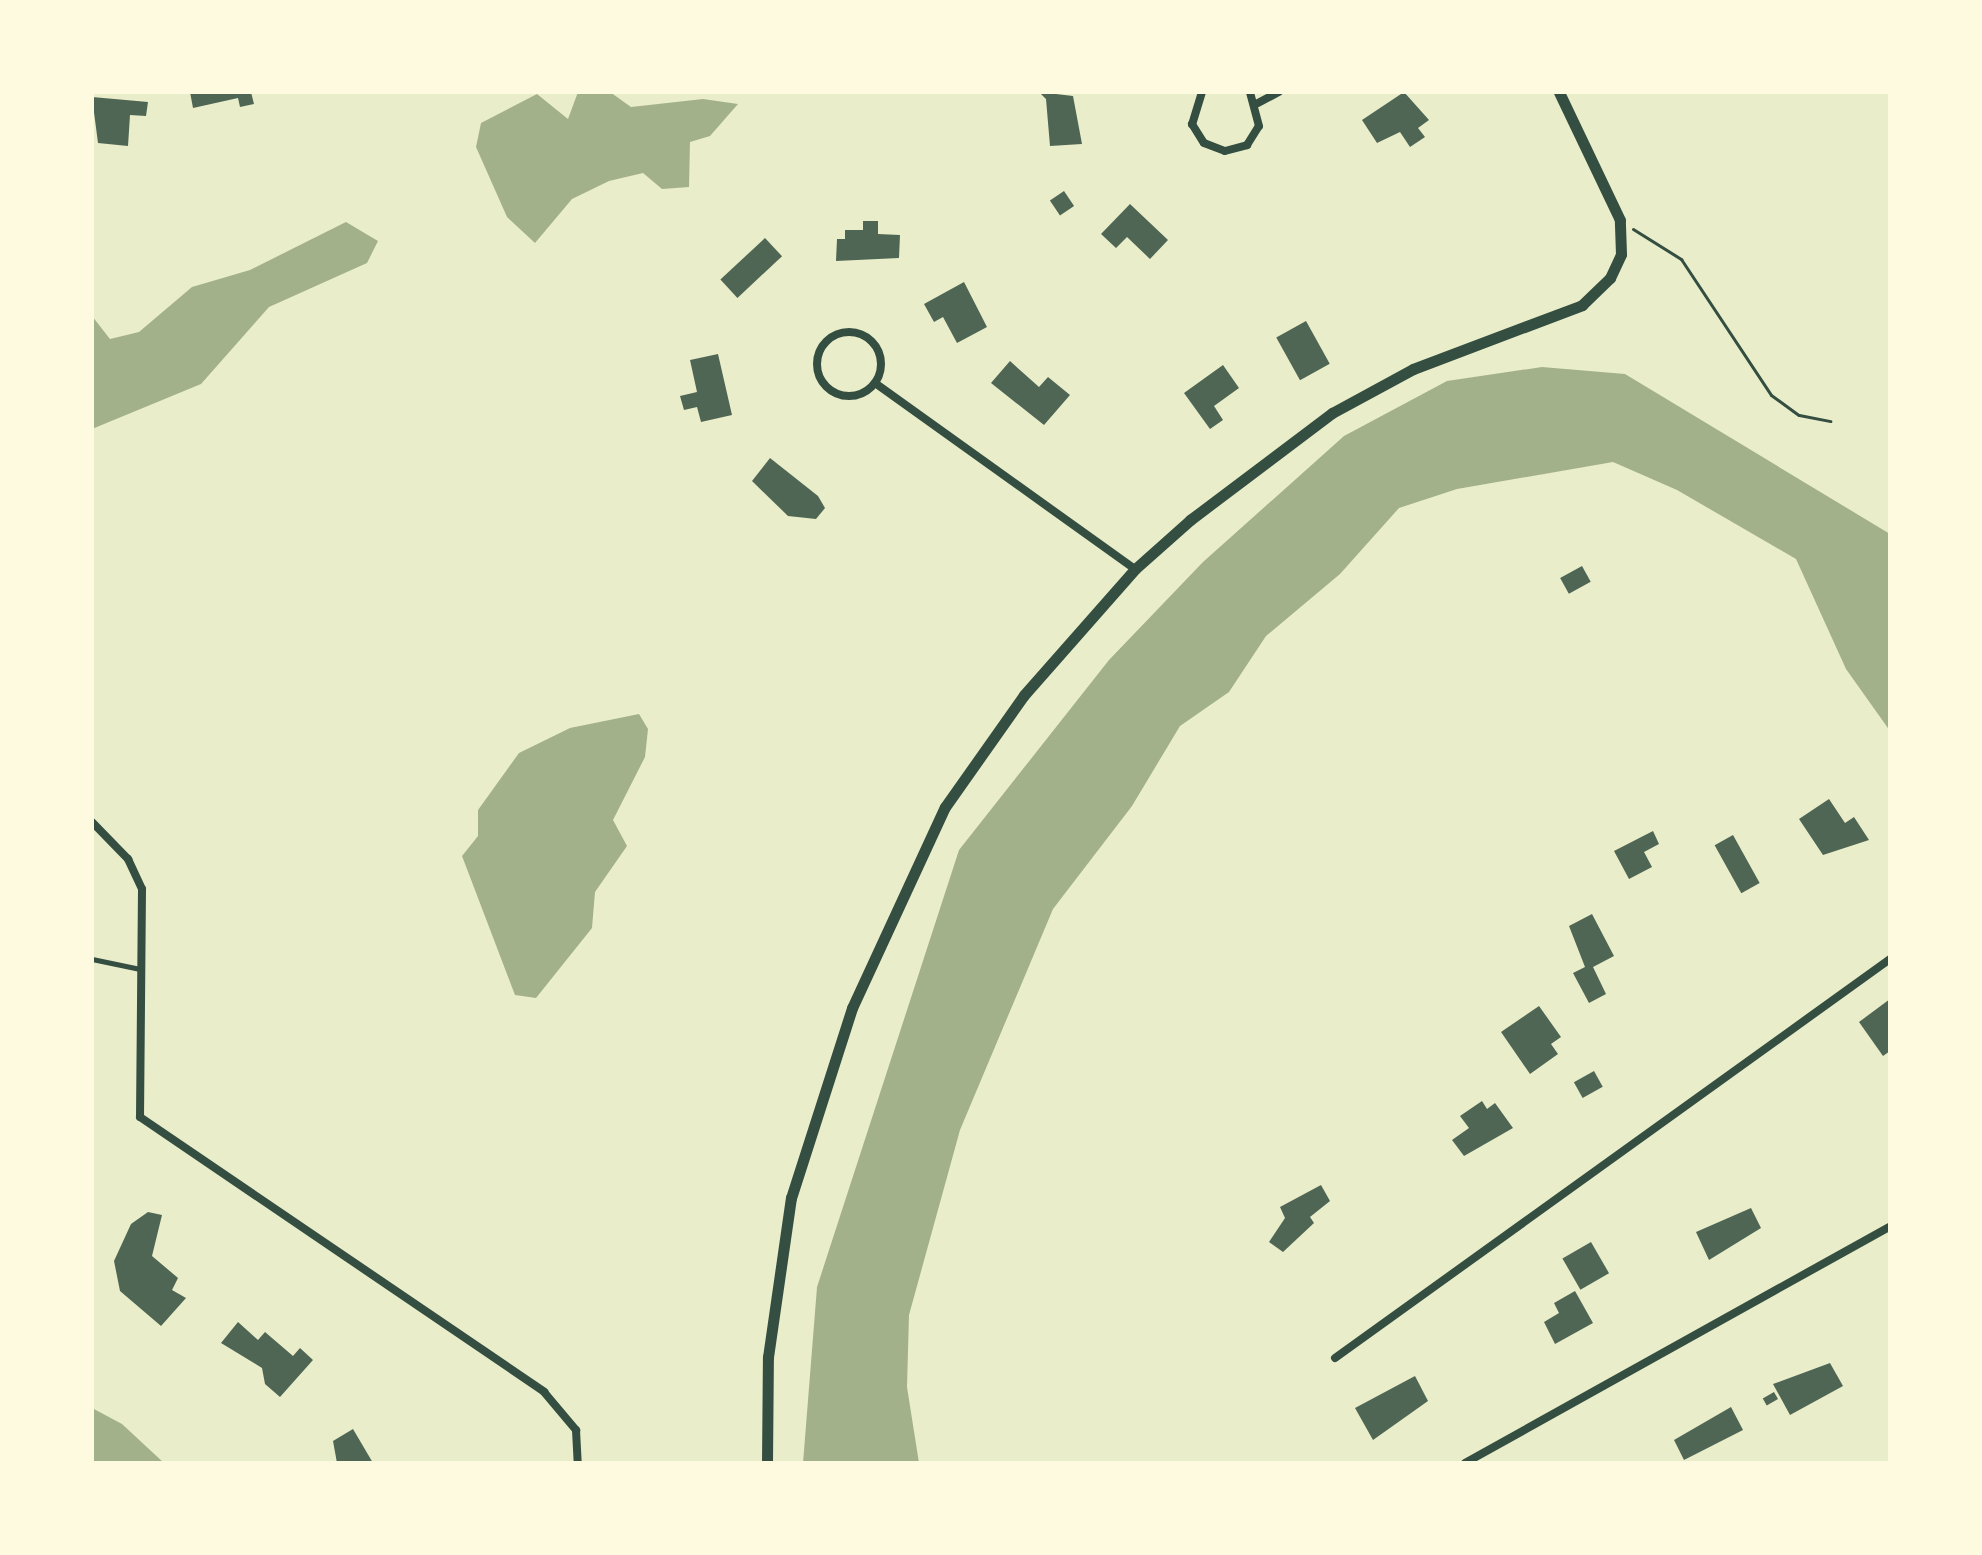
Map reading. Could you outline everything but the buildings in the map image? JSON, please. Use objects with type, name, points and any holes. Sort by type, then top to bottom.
[{"type":"street","points":[[1202,92],[1192,124],[1204,143],[1225,151],[1255,136],[1258,103],[1250,92]]},
{"type":"street","points":[[1258,103],[1279,92]]},
{"type":"street","points":[[767,1463],[768,1357],[791,1198],[852,1008],[945,807],[982,747],[1135,569],[1332,413],[1413,369],[1582,305],[1618,266],[1621,228],[1616,210],[1559,92]]},
{"type":"street","points":[[843,332],[864,335],[882,362],[875,383],[849,396],[830,389],[819,373],[824,344],[843,332]]},
{"type":"street","points":[[875,383],[1135,569]]},
{"type":"street","points":[[92,822],[128,859],[142,889],[140,1117],[544,1392],[576,1430],[578,1463]]},
{"type":"street","points":[[1335,1358],[1890,959]]},
{"type":"street","points":[[1465,1463],[1890,1226]]},
{"type":"lane","points":[[92,959],[140,969]]},
{"type":"path","points":[[1621,228],[1647,234],[1681,259],[1771,395],[1799,415],[1830,421]]},
{"type":"shaded area","points":[[578,92],[610,92],[631,107],[703,99],[738,104],[710,136],[690,142],[689,187],[662,189],[643,173],[609,181],[572,199],[535,243],[507,217],[476,147],[481,123],[537,94],[568,119]]},
{"type":"shaded area","points":[[346,222],[378,241],[367,263],[269,307],[201,384],[92,429],[92,316],[110,339],[139,332],[192,287],[250,270]]},
{"type":"shaded area","points":[[1542,367],[1625,374],[1890,534],[1890,731],[1846,669],[1796,559],[1677,490],[1613,462],[1457,489],[1399,508],[1340,574],[1266,636],[1229,692],[1180,726],[1132,806],[1053,909],[960,1130],[909,1315],[907,1387],[919,1463],[803,1463],[817,1287],[959,850],[1109,660],[1203,562],[1344,436],[1447,381]]},
{"type":"shaded area","points":[[639,714],[648,729],[645,757],[613,820],[627,846],[595,892],[592,928],[536,998],[515,995],[462,856],[478,836],[478,810],[519,753],[570,728]]},
{"type":"shaded area","points":[[92,1408],[122,1424],[164,1463],[92,1463]]}]
